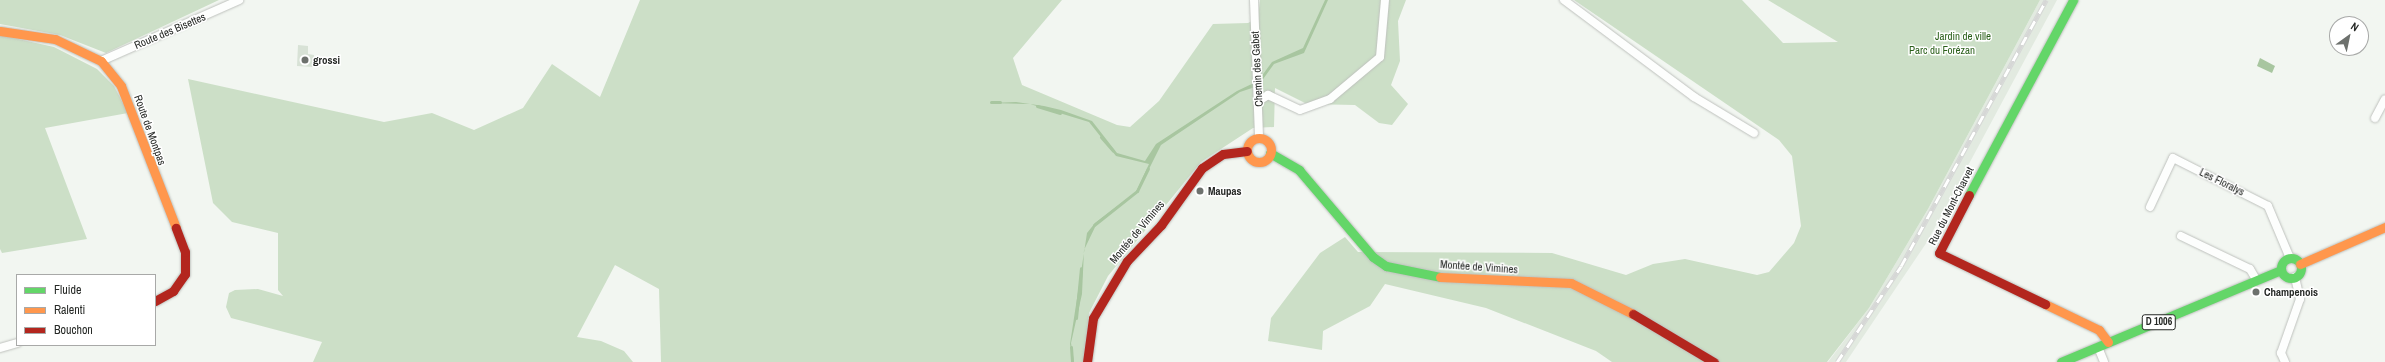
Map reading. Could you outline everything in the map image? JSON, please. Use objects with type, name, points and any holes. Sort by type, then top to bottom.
[{"type":"street","name":"Route des Bisettes","points":[[101,61],[239,0]]},
{"type":"street","name":"Chemin des Gabet","points":[[1254,0],[1255,79],[1259,101],[1259,138]]},
{"type":"street","points":[[1259,101],[1273,96],[1300,110],[1330,99],[1380,57],[1385,0]]},
{"type":"street","points":[[1564,0],[1694,97],[1754,133]]},
{"type":"street","name":"Rue du Mont-Charvet","points":[[2073,0],[1939,253],[2099,330],[2108,342]]},
{"type":"street","name":"Route de Montpas","points":[[0,31],[55,39],[101,61],[121,86],[185,252],[185,274],[173,291],[156,300]]},
{"type":"street","points":[[2375,118],[2385,99]]},
{"type":"street","points":[[1259,138],[1268,142],[1270,153],[1258,161],[1251,158],[1247,150],[1250,142],[1259,138]]},
{"type":"street","name":"Montée de Vimines","points":[[1087,362],[1093,318],[1127,261],[1161,225],[1202,168],[1223,154],[1247,150]]},
{"type":"street","name":"Montée de Vimines","points":[[1270,153],[1299,170],[1373,257],[1386,266],[1447,278],[1570,283],[1639,317],[1714,362]]},
{"type":"street","name":"Les Floralys","points":[[2150,207],[2173,158],[2268,206],[2290,258]]},
{"type":"street","points":[[2300,264],[2385,227]]},
{"type":"street","points":[[2181,236],[2250,269],[2257,281]]},
{"type":"street","points":[[2290,258],[2300,264],[2300,272],[2295,277],[2288,278],[2281,270],[2283,262],[2290,258]]},
{"type":"street","name":"D 1006","points":[[2061,362],[2281,270]]},
{"type":"street","points":[[2285,362],[2281,353],[2300,299],[2295,277]]},
{"type":"street","points":[[0,348],[16,343]]},
{"type":"street","points":[[2098,346],[2104,362]]},
{"type":"shaded area","points":[[1325,0],[1328,0],[1304,53],[1274,64],[1258,86],[1240,92],[1161,145],[1138,191],[1097,223],[1085,249],[1087,233],[1095,223],[1136,192],[1149,164],[1116,156],[1089,122],[1030,104],[1061,110],[1092,121],[1117,153],[1145,161],[1156,144],[1237,91],[1258,81],[1272,62],[1303,48]]},
{"type":"shaded area","points":[[2040,0],[2057,0],[1927,242],[1846,362],[1828,362],[1869,308],[1928,209]]},
{"type":"shaded area","points":[[2260,58],[2275,66],[2272,73],[2257,66]]},
{"type":"shaded area","points":[[1016,102],[1030,104],[990,103]]},
{"type":"shaded area","points":[[1084,254],[1082,294],[1071,343],[1073,362],[1070,344]]},
{"type":"green space","points":[[0,0],[219,0],[106,53],[60,35],[0,24]]},
{"type":"green space","points":[[640,0],[1062,0],[1013,58],[1022,85],[1117,125],[1130,127],[1159,101],[1213,24],[1248,23],[1258,18],[1260,0],[1406,0],[1398,21],[1400,61],[1391,85],[1408,104],[1392,125],[1379,123],[1355,105],[1307,104],[1275,88],[1274,127],[1253,128],[1201,162],[1108,276],[1089,313],[1085,362],[661,362],[659,289],[615,265],[577,337],[601,341],[624,351],[633,362],[313,362],[322,342],[231,318],[226,307],[229,293],[235,290],[258,289],[283,296],[278,290],[278,233],[232,222],[213,203],[188,79],[384,122],[432,113],[474,130],[523,108],[552,64],[600,97]]},
{"type":"green space","points":[[1574,0],[1742,0],[1783,43],[1838,42],[1768,0],[2040,0],[1928,209],[1869,308],[1827,362],[1612,362],[1596,351],[1486,308],[1385,284],[1370,306],[1323,331],[1322,350],[1268,341],[1271,318],[1320,253],[1345,237],[1358,252],[1552,253],[1626,275],[1653,264],[1685,259],[1757,275],[1769,272],[1794,243],[1801,226],[1792,156],[1779,140]]},
{"type":"green space","points":[[0,35],[54,47],[97,69],[114,86],[128,113],[45,128],[87,239],[2,253],[0,249]]},
{"type":"building","name":"grossi","points":[[298,45],[308,46],[308,54],[314,55],[313,67],[297,66]]},
{"type":"waterway","points":[[991,102],[1000,102]]},
{"type":"waterway","points":[[1037,106],[1060,113]]},
{"type":"waterway","points":[[1101,137],[1113,151]]},
{"type":"waterway","points":[[1094,225],[1137,191],[1148,168]]},
{"type":"waterway","points":[[1076,318],[1081,268]]},
{"type":"waterway","points":[[1071,347],[1072,362]]},
{"type":"railway","points":[[1837,362],[1901,266],[2046,0]]},
{"type":"traffic: fast","points":[[1969,195],[2073,0]]},
{"type":"traffic: fast","points":[[1270,153],[1299,170],[1373,257],[1386,266],[1440,277]]},
{"type":"traffic: fast","points":[[2291,258],[2298,261],[2301,268],[2298,275],[2291,278],[2284,275],[2281,268],[2284,261],[2291,258]]},
{"type":"traffic: fast","points":[[2061,362],[2281,270]]},
{"type":"traffic: slow","points":[[0,31],[55,39],[101,61],[121,86],[176,228]]},
{"type":"traffic: slow","points":[[1259,138],[1267,142],[1271,150],[1267,158],[1259,162],[1251,158],[1247,150],[1251,142],[1259,138]]},
{"type":"traffic: slow","points":[[2300,264],[2385,227]]},
{"type":"traffic: slow","points":[[1440,277],[1571,283],[1633,314]]},
{"type":"traffic: slow","points":[[2045,304],[2099,330],[2108,342]]},
{"type":"traffic: jam","points":[[1087,362],[1093,318],[1127,261],[1161,225],[1202,168],[1223,154],[1247,151]]},
{"type":"traffic: jam","points":[[1969,195],[1939,253],[2045,304]]},
{"type":"traffic: jam","points":[[156,300],[173,291],[185,274],[185,252],[176,228]]},
{"type":"traffic: jam","points":[[1633,314],[1714,362]]},
{"type":"place","name":"grossi","points":[[305,60]]},
{"type":"place","name":"Maupas","points":[[1200,191]]},
{"type":"place","name":"Champenois","points":[[2256,292]]},
{"type":"park label","name":"Jardin de ville","points":[[1963,36]]},
{"type":"park label","name":"Parc du Forézan","points":[[1942,50]]}]
